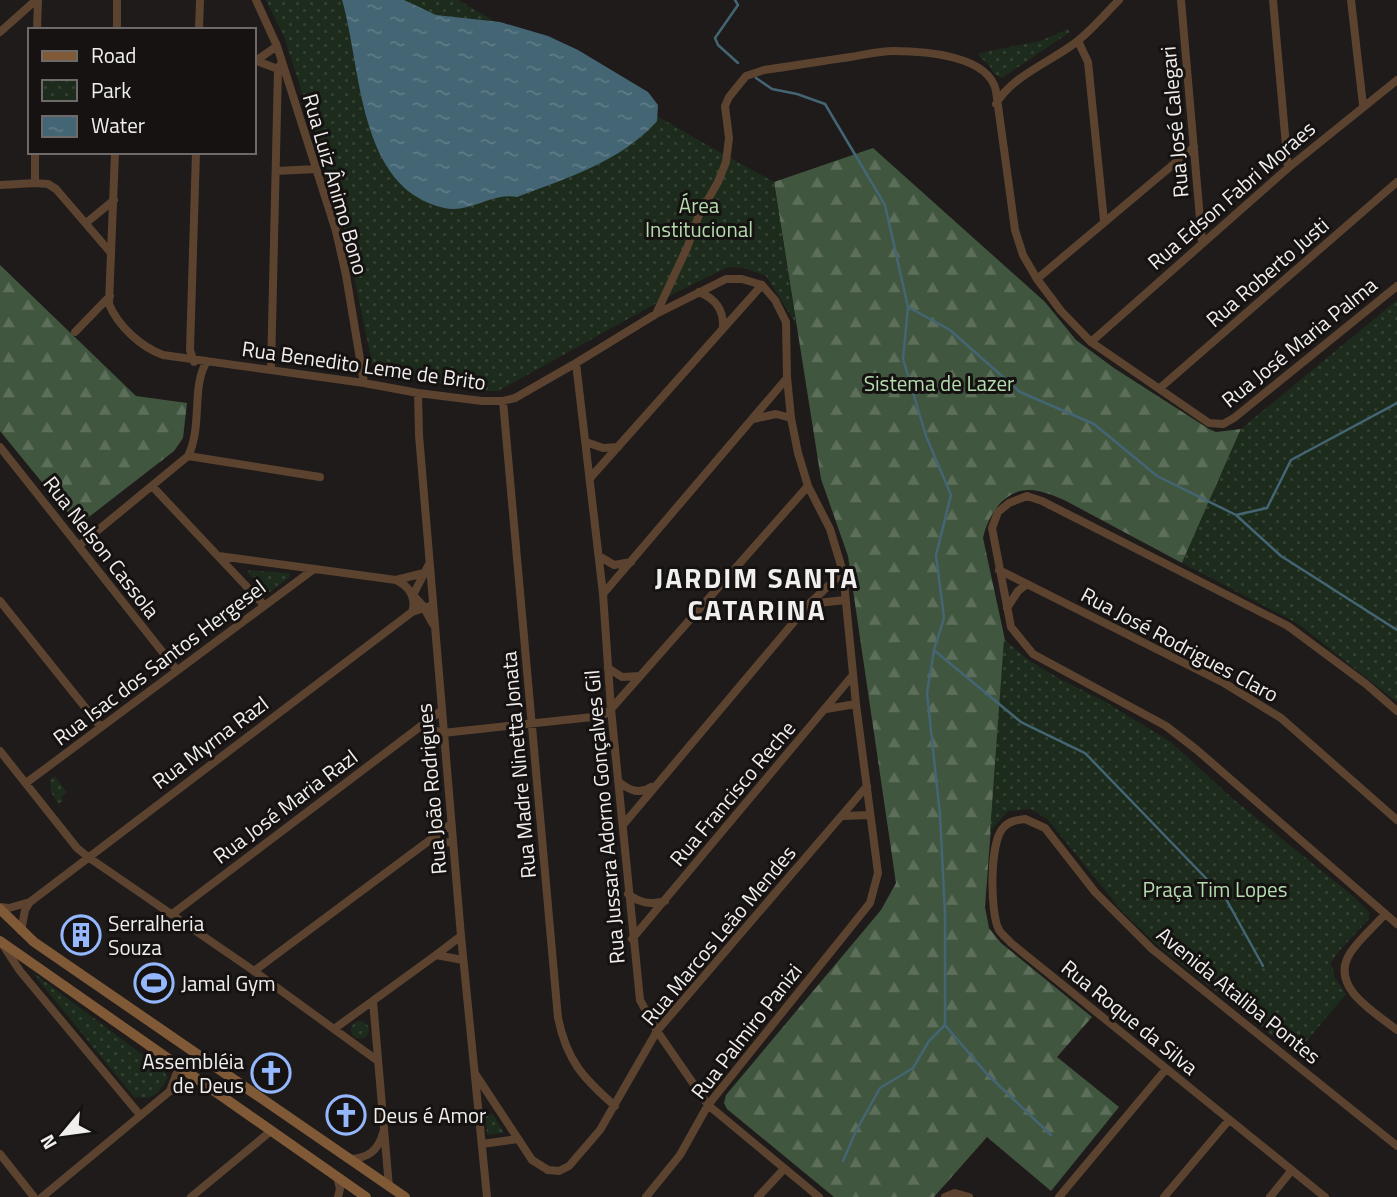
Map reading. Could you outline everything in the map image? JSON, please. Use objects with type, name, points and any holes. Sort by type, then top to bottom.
[{"type":"main road","points":[[0,908],[21,931],[170,1037],[405,1197]]},
{"type":"main road","points":[[1,942],[337,1176],[351,1193],[366,1197]]},
{"type":"main road","points":[[170,1037],[182,1056],[179,1067]]},
{"type":"main road","points":[[351,1193],[355,1175],[352,1163]]},
{"type":"street","points":[[37,0],[37,28]]},
{"type":"street","points":[[0,32],[37,0]]},
{"type":"street","points":[[117,0],[117,28]]},
{"type":"street","points":[[199,28],[200,0]]},
{"type":"street","name":"Rua Luiz Ânimo Bono","points":[[256,0],[277,46],[280,65],[293,95],[317,169],[346,275],[364,383]]},
{"type":"street","points":[[996,104],[1002,93],[1012,85],[1078,41],[1119,0]]},
{"type":"street","name":"Rua José Calegari","points":[[1181,0],[1202,242]]},
{"type":"street","points":[[1273,0],[1288,168]]},
{"type":"street","points":[[1352,0],[1363,105]]},
{"type":"street","points":[[1078,41],[1088,62],[1104,221]]},
{"type":"street","points":[[256,59],[277,46]]},
{"type":"street","name":"Rua José Maria Palma","points":[[656,314],[687,248],[699,215],[722,172],[729,138],[726,106],[735,87],[746,76],[764,70],[892,51],[946,56],[978,66],[994,81],[1015,230],[1023,255],[1037,279],[1061,311],[1091,342],[1209,423],[1223,424],[1234,418],[1397,286]]},
{"type":"street","points":[[256,60],[280,65],[271,369]]},
{"type":"street","name":"Rua Edson Fabri Moraes","points":[[1091,342],[1288,168],[1397,80]]},
{"type":"street","points":[[278,112],[293,95]]},
{"type":"street","points":[[1037,279],[1194,147]]},
{"type":"street","points":[[35,183],[36,154]]},
{"type":"street","points":[[90,317],[113,313],[109,304],[115,154]]},
{"type":"street","points":[[196,154],[190,351],[192,359],[201,371]]},
{"type":"street","points":[[276,171],[317,169]]},
{"type":"street","name":"Rua Roberto Justi","points":[[1160,388],[1397,182]]},
{"type":"street","points":[[0,185],[48,184],[56,189],[111,253]]},
{"type":"street","points":[[86,223],[114,200]]},
{"type":"street","name":"Rua Benedito Leme de Brito","points":[[113,313],[134,337],[151,350],[192,359],[418,393],[503,401],[514,398],[576,363],[656,314],[726,279],[743,279],[762,285]]},
{"type":"street","points":[[591,477],[762,285],[775,300],[786,322],[787,377],[798,453],[808,486],[830,529],[843,572],[870,815],[843,816]]},
{"type":"street","points":[[699,292],[709,296],[718,306],[723,316],[723,328]]},
{"type":"street","points":[[75,332],[110,296]]},
{"type":"street","points":[[80,545],[188,456],[196,438],[201,371],[208,361]]},
{"type":"street","name":"Rua Jussara Adorno Gonçalves Gil","points":[[576,363],[603,594],[611,709],[640,1000],[657,1031],[708,1105],[819,1197]]},
{"type":"street","points":[[603,594],[787,377]]},
{"type":"street","name":"Rua João Rodrigues","points":[[418,393],[441,711],[482,1144],[484,1197]]},
{"type":"street","name":"Rua Madre Ninetta Jonata","points":[[503,401],[558,1018],[565,1045],[576,1068],[615,1106]]},
{"type":"street","points":[[753,419],[776,414],[791,418]]},
{"type":"street","points":[[586,442],[603,448],[618,447]]},
{"type":"street","name":"Rua Nelson Cassola","points":[[0,447],[176,669]]},
{"type":"street","points":[[188,456],[320,477]]},
{"type":"street","points":[[421,726],[443,733],[602,716],[808,486]]},
{"type":"street","points":[[153,487],[264,605]]},
{"type":"street","points":[[1397,711],[1366,684],[1288,626],[1042,501],[1027,496],[1009,503],[999,512],[992,528],[1011,627],[1033,654],[1166,726],[1397,925]]},
{"type":"street","points":[[219,556],[396,580],[404,584],[424,606],[435,628]]},
{"type":"street","points":[[599,556],[614,565],[631,562]]},
{"type":"street","points":[[234,573],[236,565],[242,559]]},
{"type":"street","points":[[430,561],[412,594],[412,612],[430,618]]},
{"type":"street","name":"Rua Isac dos Santos Hergesel","points":[[26,783],[314,569]]},
{"type":"street","name":"Rua José Rodrigues Claro","points":[[999,570],[1224,683],[1281,718],[1397,820]]},
{"type":"street","points":[[623,825],[810,604],[843,572]]},
{"type":"street","points":[[396,580],[424,573]]},
{"type":"street","points":[[1007,609],[1010,600],[1027,584]]},
{"type":"street","points":[[810,604],[845,600]]},
{"type":"street","points":[[0,601],[100,726]]},
{"type":"street","name":"Rua Myrna Razl","points":[[0,908],[30,902],[412,612],[433,605]]},
{"type":"street","points":[[608,668],[622,677],[640,676]]},
{"type":"street","name":"Rua Francisco Reche","points":[[632,939],[853,675]]},
{"type":"street","points":[[826,709],[856,704]]},
{"type":"street","name":"Rua José Maria Razl","points":[[171,915],[441,711]]},
{"type":"street","points":[[0,751],[77,848],[378,1061]]},
{"type":"street","points":[[619,782],[635,791],[646,790],[656,784]]},
{"type":"street","name":"Rua Marcos Leão Mendes","points":[[475,1073],[532,1160],[540,1167],[559,1171],[569,1166],[587,1147],[615,1106],[657,1031],[867,786]]},
{"type":"street","name":"Rua Palmiro Panizi","points":[[646,1197],[680,1155],[708,1105],[870,903],[878,873],[870,815]]},
{"type":"street","name":"Avenida Ataliba Pontes","points":[[1004,826],[1025,819],[1045,828],[1095,892],[1152,949],[1397,1146]]},
{"type":"street","points":[[254,971],[451,824]]},
{"type":"street","name":"Rua Roque da Silva","points":[[1004,826],[997,836],[993,853],[995,912],[999,930],[1011,943],[1325,1197]]},
{"type":"street","points":[[430,840],[453,843]]},
{"type":"street","points":[[628,894],[637,901],[653,904],[664,901]]},
{"type":"street","points":[[21,931],[25,910],[30,902]]},
{"type":"street","points":[[1385,914],[1348,957],[1344,977],[1352,994],[1397,1030]]},
{"type":"street","points":[[334,1029],[461,936]]},
{"type":"street","points":[[1,942],[20,971],[140,1115]]},
{"type":"street","points":[[436,955],[463,960]]},
{"type":"street","points":[[373,1001],[389,1186]]},
{"type":"street","points":[[170,1091],[179,1067]]},
{"type":"street","points":[[1059,1197],[1166,1069]]},
{"type":"street","points":[[41,1197],[170,1091],[197,1080]]},
{"type":"street","points":[[1164,1197],[1229,1120]]},
{"type":"street","points":[[352,1163],[378,1147],[384,1127]]},
{"type":"street","points":[[191,1197],[271,1131]]},
{"type":"street","points":[[482,1144],[518,1139]]},
{"type":"street","points":[[0,1154],[34,1197]]},
{"type":"street","points":[[758,1197],[784,1169]]},
{"type":"street","points":[[1269,1197],[1292,1170]]},
{"type":"street","points":[[337,1176],[340,1189],[338,1197]]},
{"type":"street","points":[[945,1197],[955,1193],[969,1197]]},
{"type":"green space","name":"Área Institucional","points":[[266,0],[458,0],[774,182],[796,324],[766,276],[744,268],[728,267],[675,293],[498,391],[382,375],[373,368],[341,214],[284,37]]},
{"type":"green space","points":[[1068,29],[1070,32],[1002,78],[995,75],[979,56],[979,53],[1040,41]]},
{"type":"green space","name":"Sistema de Lazer","points":[[873,148],[1045,302],[1076,340],[1114,368],[1209,429],[1216,432],[1241,429],[1182,563],[1066,501],[1034,490],[1020,491],[1004,499],[993,513],[983,538],[1005,640],[985,907],[989,928],[1001,943],[1092,1017],[1057,1057],[1119,1107],[1051,1191],[987,1137],[934,1197],[834,1197],[727,1109],[724,1103],[726,1095],[881,910],[896,883],[848,556],[821,479],[774,182]]},
{"type":"green space","points":[[0,265],[136,396],[187,403],[183,438],[174,451],[85,520],[75,518],[63,508],[0,431]]},
{"type":"green space","points":[[1397,300],[1397,702],[1297,623],[1182,563],[1241,429]]},
{"type":"green space","points":[[249,570],[289,573],[290,577],[267,592],[248,573]]},
{"type":"green space","name":"Praça Tim Lopes","points":[[1004,639],[1027,659],[1171,742],[1233,799],[1369,912],[1369,919],[1331,963],[1335,978],[1346,994],[1296,1054],[1156,944],[1120,909],[1048,820],[1031,809],[1008,811],[990,832]]},
{"type":"green space","points":[[54,776],[67,792],[61,797],[63,801],[58,804],[51,792],[50,780]]},
{"type":"green space","points":[[31,971],[163,1070],[168,1077],[159,1092],[146,1098],[134,1097]]},
{"type":"green space","points":[[360,1021],[366,1024],[369,1030],[366,1036],[360,1039],[354,1036],[351,1030],[354,1024]]},
{"type":"green space","points":[[493,1114],[504,1133],[487,1135],[486,1115]]},
{"type":"water","points":[[342,0],[404,0],[436,15],[500,22],[548,36],[578,50],[648,92],[658,105],[657,121],[627,148],[573,175],[517,197],[499,197],[462,208],[444,208],[415,196],[394,177],[379,151],[360,90]]},
{"type":"waterway","points":[[735,0],[738,5],[715,38],[718,45],[738,63]]},
{"type":"waterway","points":[[756,78],[772,89],[825,104],[885,205],[908,307],[950,330],[1020,392],[1094,424],[1157,476],[1236,515],[1281,556],[1397,630]]},
{"type":"waterway","points":[[908,307],[903,359],[926,436],[951,495],[936,555],[944,618],[934,650],[927,693],[940,815],[945,913],[945,1025],[987,1074],[1051,1135]]},
{"type":"waterway","points":[[1236,515],[1267,508],[1291,460],[1397,403]]},
{"type":"waterway","points":[[935,651],[1021,722],[1085,753],[1226,899],[1263,966]]},
{"type":"waterway","points":[[843,1161],[880,1088],[913,1068],[929,1041],[945,1025]]},
{"type":"place","name":"Serralheria Souza","points":[[81,935]]},
{"type":"place","name":"Jamal Gym","points":[[154,983]]},
{"type":"place","name":"Assembléia de Deus","points":[[271,1073]]},
{"type":"place","name":"Deus é Amor","points":[[346,1115]]},
{"type":"district","name":"JARDIM SANTA CATARINA","points":[[757,593]]}]
